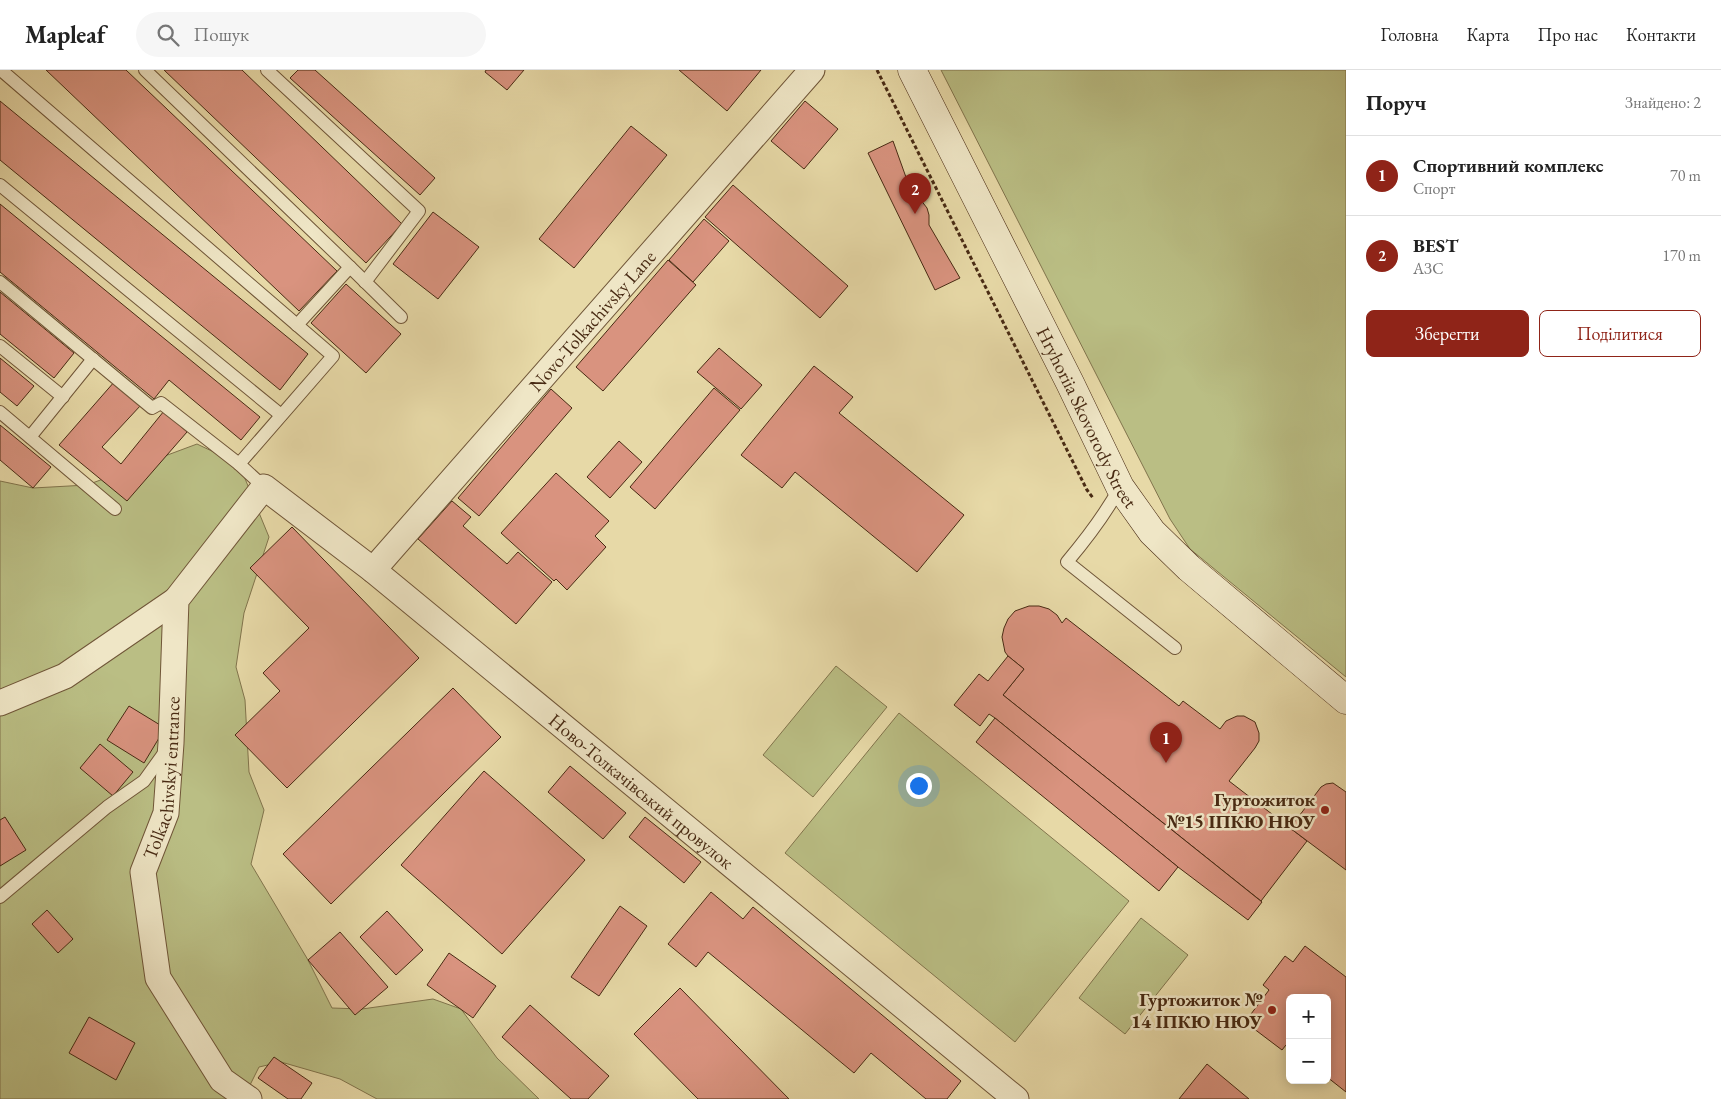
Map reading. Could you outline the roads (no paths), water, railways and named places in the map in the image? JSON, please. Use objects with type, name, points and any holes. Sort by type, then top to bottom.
[{"type":"street","name":"Novo-Tolkachivsky Lane","points":[[374,570],[812,70]]},
{"type":"street","name":"Hryhoriia Skovorody Street","points":[[912,70],[1070,383],[1120,487],[1152,532],[1189,568],[1346,700]]},
{"type":"street","name":"Ново-Толкачівський провулок","points":[[264,487],[374,570],[1016,1099]]},
{"type":"street","points":[[0,703],[65,676],[176,600],[264,487]]},
{"type":"street","name":"Tolkachivskyi entrance","points":[[176,600],[171,743],[166,813],[143,872],[158,978],[222,1080],[249,1099]]},
{"type":"lane","points":[[1,70],[333,356],[239,464]]},
{"type":"lane","points":[[145,70],[401,317]]},
{"type":"lane","points":[[267,70],[419,211],[366,282]]},
{"type":"lane","points":[[0,185],[281,415]]},
{"type":"lane","points":[[297,325],[350,268]]},
{"type":"lane","points":[[0,282],[152,408],[161,402],[239,464],[264,487]]},
{"type":"lane","points":[[0,346],[62,397]]},
{"type":"lane","points":[[30,437],[93,359]]},
{"type":"lane","points":[[0,412],[115,509]]},
{"type":"lane","points":[[1120,487],[1106,513],[1066,562],[1175,648]]},
{"type":"lane","points":[[0,897],[107,807],[144,780],[171,743]]},
{"type":"place","name":"BEST","points":[[915,214]]},
{"type":"place","name":"Спортивний комплекс","points":[[1166,763]]},
{"type":"place","name":"Гуртожиток №15 ІПКЮ НЮУ","points":[[1325,810]]},
{"type":"place","name":"Гуртожиток № 14 ІПКЮ НЮУ","points":[[1272,1010]]}]
